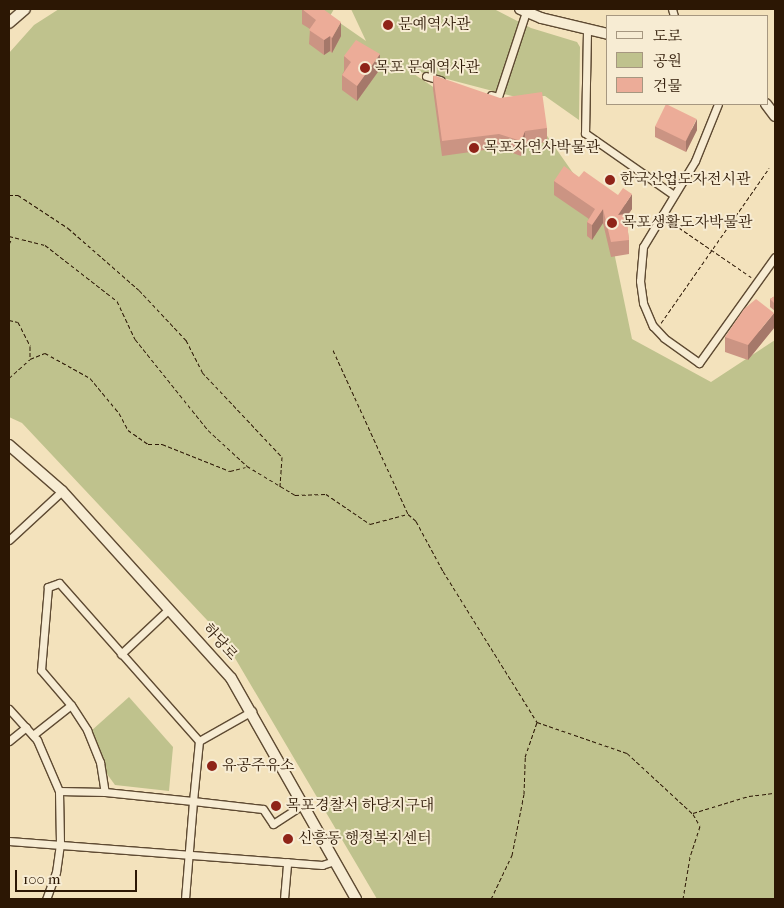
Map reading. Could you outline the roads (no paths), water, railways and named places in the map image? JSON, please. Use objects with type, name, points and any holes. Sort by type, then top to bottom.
[{"type":"street","points":[[9,23],[24,9]]},
{"type":"street","points":[[480,92],[498,97],[523,10],[587,31],[606,34]]},
{"type":"street","points":[[587,31],[585,133],[674,195]]},
{"type":"street","points":[[426,76],[452,84]]},
{"type":"street","points":[[718,105],[695,160],[644,247],[641,262],[643,303],[657,329],[699,363],[758,282],[772,268],[775,257]]},
{"type":"street","points":[[767,105],[775,116]]},
{"type":"street","name":"하당로","points":[[9,445],[62,491],[231,678],[252,711],[356,899]]},
{"type":"street","points":[[9,540],[62,491]]},
{"type":"street","points":[[104,792],[100,762],[87,730],[71,705],[41,670],[48,587],[59,583],[199,741],[184,899]]},
{"type":"street","points":[[121,654],[169,609]]},
{"type":"street","points":[[33,735],[71,705]]},
{"type":"street","points":[[9,709],[33,735],[59,791],[60,844],[56,872],[46,899]]},
{"type":"street","points":[[199,741],[252,711]]},
{"type":"street","points":[[9,741],[26,728]]},
{"type":"street","points":[[59,791],[104,792],[263,809],[272,824],[304,804]]},
{"type":"street","points":[[9,841],[189,853],[322,865],[334,861]]},
{"type":"street","points":[[284,899],[287,862]]},
{"type":"place","name":"문예역사관","points":[[388,25]]},
{"type":"place","name":"목포 문예역사관","points":[[365,68]]},
{"type":"place","name":"목포자연사박물관","points":[[474,148]]},
{"type":"place","name":"한국산업도자전시관","points":[[610,180]]},
{"type":"place","name":"목포생활도자박물관","points":[[612,223]]},
{"type":"place","name":"유공주유소","points":[[212,766]]},
{"type":"place","name":"목포경찰서 하당지구대","points":[[276,806]]},
{"type":"place","name":"신흥동 행정복지센터","points":[[288,839]]}]
